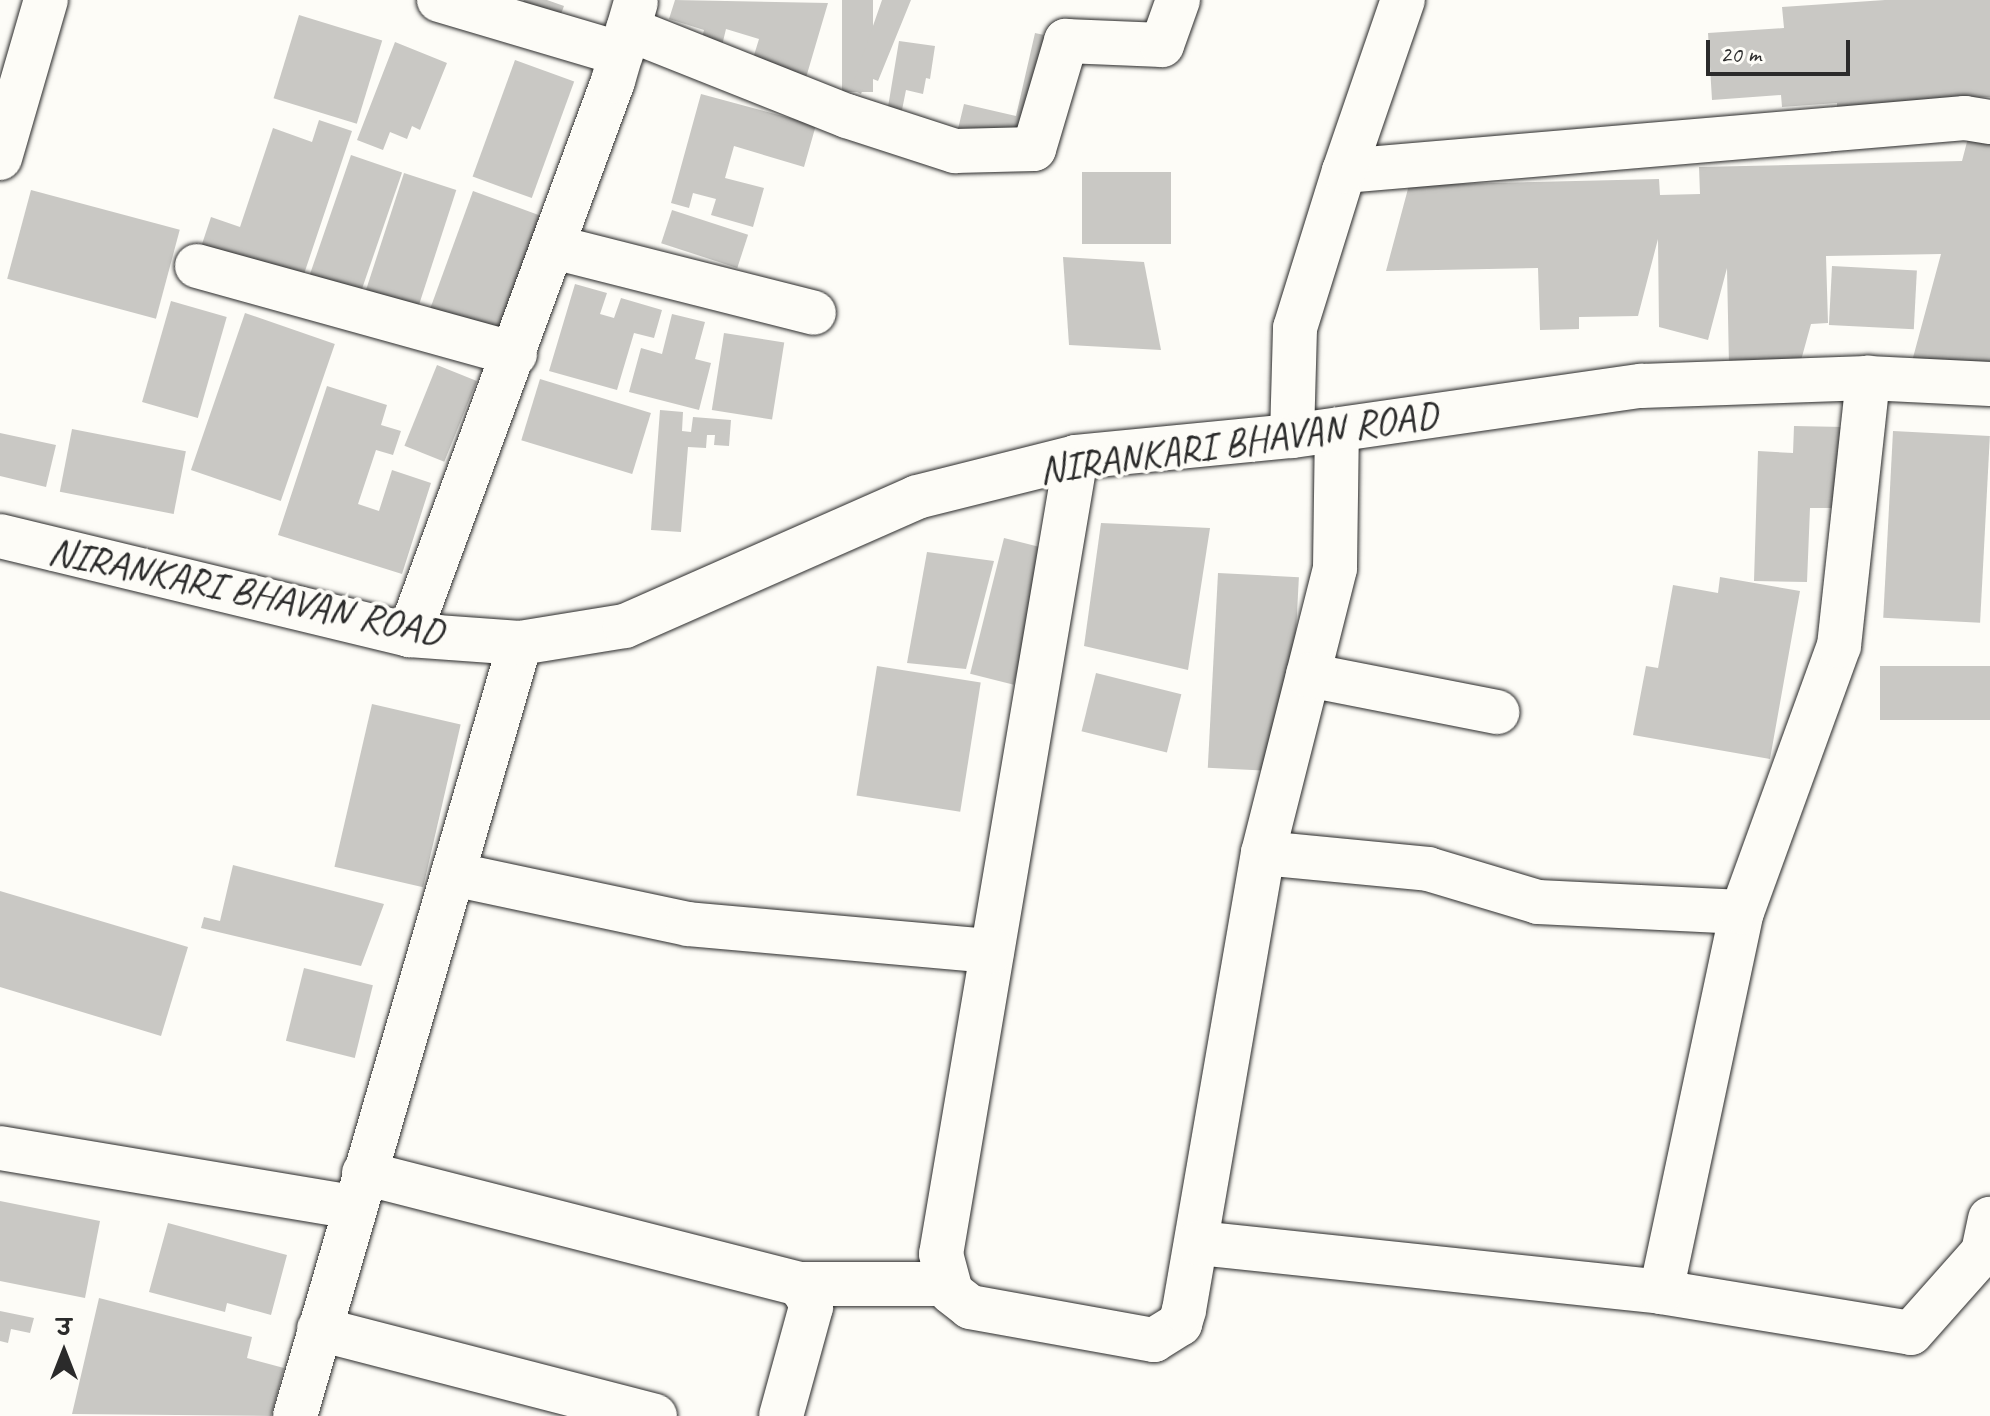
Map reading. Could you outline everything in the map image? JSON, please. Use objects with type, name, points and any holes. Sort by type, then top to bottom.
[{"type":"street","points":[[0,158],[46,0]]},
{"type":"street","points":[[439,0],[629,28],[847,116],[955,151],[1034,149],[1066,41],[1162,45],[1178,0]]},
{"type":"street","points":[[1292,436],[1295,328],[1344,171],[1403,0]]},
{"type":"street","points":[[409,635],[554,247],[629,28]]},
{"type":"street","points":[[1344,171],[1965,118],[1990,122]]},
{"type":"street","points":[[554,247],[814,313]]},
{"type":"street","points":[[197,266],[515,354]]},
{"type":"street","points":[[1661,1292],[1742,912],[1839,646],[1868,378]]},
{"type":"street","name":"NIRANKARI BHAVAN ROAD","points":[[0,536],[409,635],[520,643],[625,626],[917,497],[1076,457],[1292,436],[1641,386],[1868,378],[1990,384]]},
{"type":"street","points":[[1076,457],[941,1254],[948,1284],[970,1307],[1154,1340],[1180,1324],[1198,1243],[1263,853],[1335,568],[1337,430]]},
{"type":"street","points":[[295,1416],[520,643]]},
{"type":"street","points":[[1308,675],[1497,712]]},
{"type":"street","points":[[1263,853],[1428,869],[1538,902],[1742,912]]},
{"type":"street","points":[[453,874],[688,924],[992,951]]},
{"type":"street","points":[[0,1148],[359,1190],[798,1284],[948,1284]]},
{"type":"street","points":[[1198,1243],[1661,1292],[1911,1333],[1983,1252],[1990,1219]]},
{"type":"street","points":[[781,1416],[811,1307],[807,1295],[798,1284]]},
{"type":"street","points":[[319,1329],[655,1416]]},
{"type":"building","points":[[524,0],[547,0],[564,6],[557,25],[520,11]]},
{"type":"building","points":[[675,0],[828,3],[805,81],[751,65],[759,39],[726,29],[719,58],[698,53],[704,30],[669,19]]},
{"type":"building","points":[[842,0],[873,0],[873,92],[842,92]]},
{"type":"building","points":[[882,0],[911,0],[878,81],[868,77],[861,94],[851,89]]},
{"type":"building","points":[[1885,0],[1990,0],[1990,97],[1837,107],[1837,103],[1782,107],[1781,95],[1712,100],[1708,33],[1784,28],[1782,7]]},
{"type":"building","points":[[299,15],[382,40],[357,124],[274,98]]},
{"type":"building","points":[[1035,33],[1058,38],[1033,146],[958,129],[964,104],[1016,116]]},
{"type":"building","points":[[899,41],[935,46],[930,79],[926,78],[923,94],[906,90],[901,115],[887,113]]},
{"type":"building","points":[[395,42],[447,63],[420,130],[412,126],[407,139],[390,132],[383,150],[357,140]]},
{"type":"building","points":[[515,60],[574,82],[532,198],[473,177]]},
{"type":"building","points":[[701,94],[816,125],[804,167],[734,146],[725,178],[764,188],[753,227],[711,215],[716,199],[693,193],[689,208],[671,203]]},
{"type":"building","points":[[319,120],[352,131],[299,289],[198,256],[211,217],[240,227],[273,128],[312,142]]},
{"type":"building","points":[[1968,138],[1990,144],[1990,363],[1911,365],[1941,254],[1826,256],[1828,323],[1811,324],[1800,364],[1729,366],[1727,268],[1708,340],[1659,327],[1658,239],[1638,316],[1579,317],[1579,329],[1540,330],[1538,268],[1386,271],[1409,185],[1659,179],[1660,195],[1700,194],[1699,167],[1962,161]]},
{"type":"building","points":[[351,155],[402,173],[357,302],[306,285]]},
{"type":"building","points":[[1082,172],[1171,172],[1171,244],[1082,244]]},
{"type":"building","points":[[404,173],[456,190],[415,316],[363,299]]},
{"type":"building","points":[[31,190],[180,230],[156,319],[7,279]]},
{"type":"building","points":[[473,191],[541,216],[495,342],[427,317]]},
{"type":"building","points":[[672,210],[748,235],[737,268],[661,243]]},
{"type":"building","points":[[1063,257],[1144,262],[1161,350],[1069,345]]},
{"type":"building","points":[[1832,266],[1917,270],[1914,329],[1829,325]]},
{"type":"building","points":[[575,284],[607,293],[600,314],[614,318],[621,298],[662,310],[654,338],[634,333],[617,390],[549,371]]},
{"type":"building","points":[[171,301],[227,317],[198,418],[142,402]]},
{"type":"building","points":[[245,313],[335,344],[281,501],[191,470]]},
{"type":"building","points":[[672,314],[705,322],[695,359],[711,363],[699,410],[629,392],[641,348],[662,354]]},
{"type":"building","points":[[724,333],[784,343],[772,420],[712,410]]},
{"type":"building","points":[[437,365],[477,381],[444,462],[404,446]]},
{"type":"building","points":[[540,379],[651,413],[632,474],[521,440]]},
{"type":"building","points":[[327,386],[387,405],[381,425],[401,431],[393,455],[376,450],[358,504],[379,511],[392,470],[431,483],[402,574],[278,535]]},
{"type":"building","points":[[660,410],[683,412],[682,431],[691,432],[693,417],[731,420],[729,446],[714,445],[715,435],[707,435],[706,448],[688,447],[681,532],[651,530]]},
{"type":"building","points":[[1794,426],[1844,427],[1841,508],[1810,508],[1807,582],[1754,581],[1758,451],[1793,453]]},
{"type":"building","points":[[72,429],[186,451],[174,514],[60,492]]},
{"type":"building","points":[[1893,431],[1990,436],[1980,623],[1883,618]]},
{"type":"building","points":[[0,433],[56,445],[46,487],[0,476]]},
{"type":"building","points":[[1101,523],[1210,528],[1188,670],[1084,646]]},
{"type":"building","points":[[1004,538],[1048,549],[1014,685],[970,674]]},
{"type":"building","points":[[927,552],[994,561],[966,669],[907,663]]},
{"type":"building","points":[[1218,573],[1299,577],[1289,772],[1208,768]]},
{"type":"building","points":[[1720,577],[1800,591],[1770,759],[1633,735],[1646,666],[1658,668],[1673,585],[1718,593]]},
{"type":"building","points":[[877,666],[981,682],[960,812],[857,795]]},
{"type":"building","points":[[1880,666],[1990,666],[1990,720],[1880,720]]},
{"type":"building","points":[[1096,673],[1181,694],[1167,753],[1081,731]]},
{"type":"building","points":[[372,704],[461,724],[423,887],[334,867]]},
{"type":"building","points":[[233,865],[384,904],[361,966],[201,928],[204,917],[220,921]]},
{"type":"building","points":[[0,891],[188,947],[161,1036],[0,987]]},
{"type":"building","points":[[304,968],[373,985],[355,1058],[286,1041]]},
{"type":"building","points":[[0,1201],[100,1221],[85,1298],[0,1281]]},
{"type":"building","points":[[168,1223],[287,1255],[271,1315],[227,1303],[225,1312],[149,1292]]},
{"type":"building","points":[[99,1298],[252,1337],[247,1358],[284,1368],[271,1416],[72,1414]]},
{"type":"building","points":[[0,1311],[34,1318],[30,1333],[11,1329],[8,1343],[0,1341]]}]
